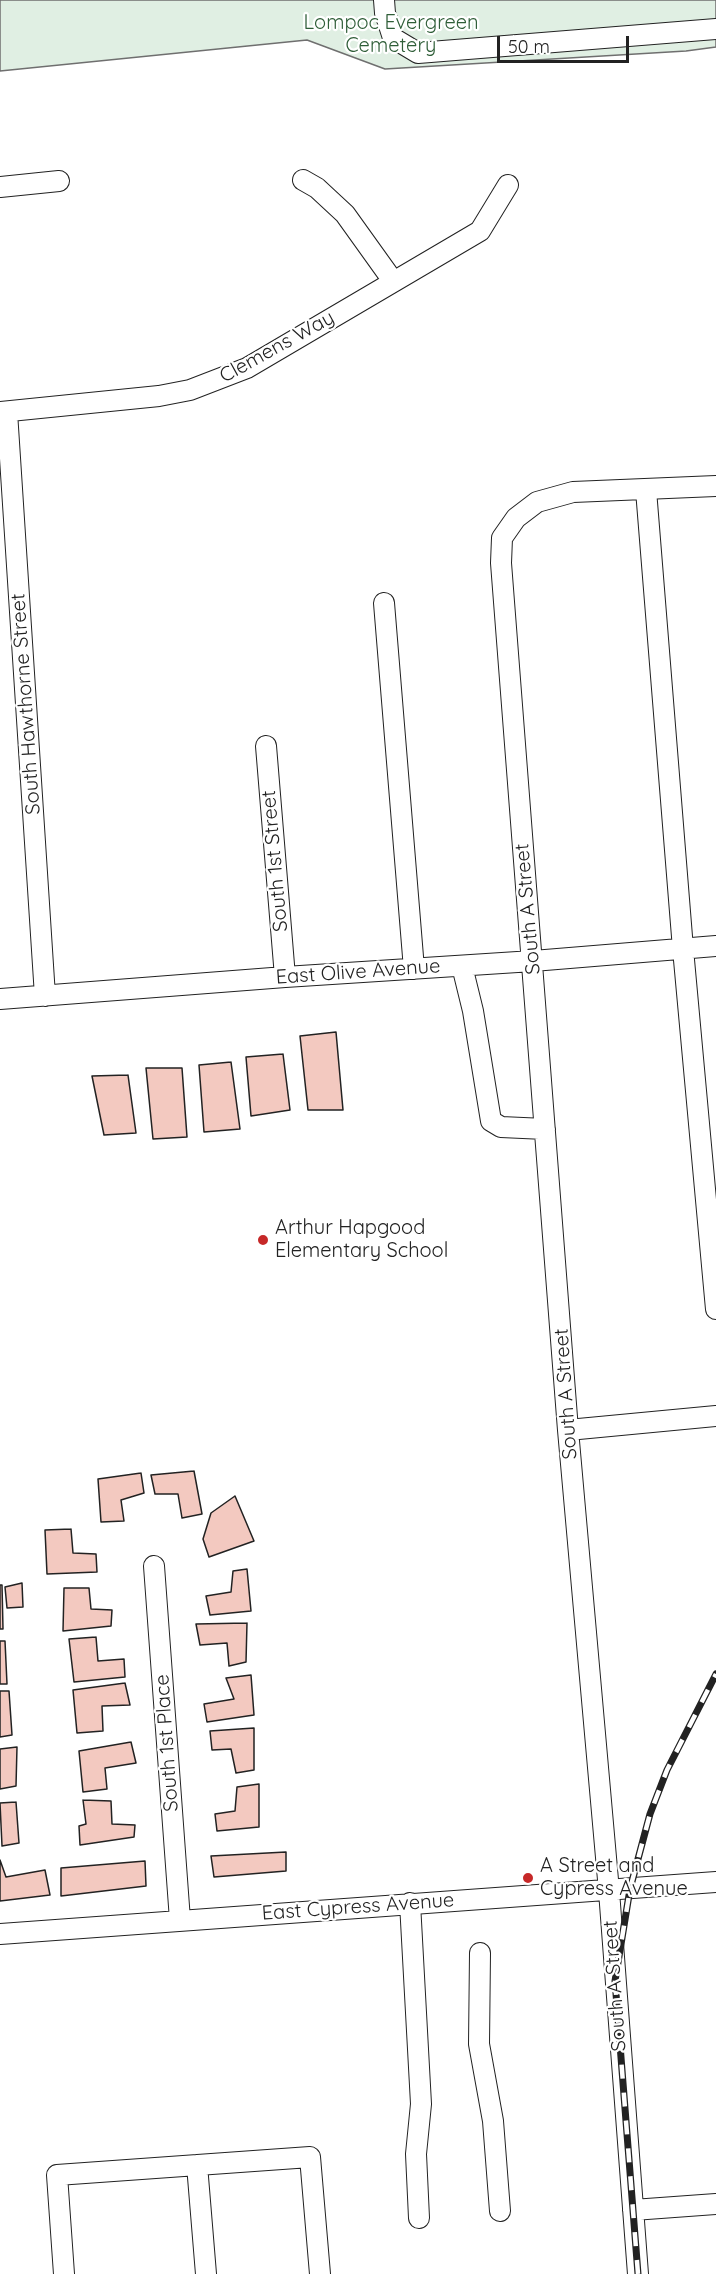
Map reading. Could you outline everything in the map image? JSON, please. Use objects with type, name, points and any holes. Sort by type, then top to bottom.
[{"type":"street","points":[[384,0],[385,13],[393,38],[418,53],[716,29]]},
{"type":"street","points":[[303,180],[317,188],[345,214],[393,281]]},
{"type":"street","points":[[0,187],[60,181]]},
{"type":"street","name":"Clemens Way","points":[[3,412],[159,396],[190,390],[247,369],[480,231],[508,185]]},
{"type":"street","name":"South Hawthorne Street","points":[[3,412],[45,996]]},
{"type":"street","points":[[716,486],[646,490],[683,949],[716,1309]]},
{"type":"street","name":"South A Street","points":[[638,2274],[609,1891],[568,1430],[501,563],[502,538],[516,518],[537,502],[573,492],[646,490]]},
{"type":"street","points":[[384,603],[414,969]]},
{"type":"street","name":"South 1st Street","points":[[266,746],[285,977]]},
{"type":"street","name":"East Olive Avenue","points":[[0,999],[716,946]]},
{"type":"street","points":[[462,966],[473,1011],[491,1121],[501,1127],[545,1129]]},
{"type":"street","points":[[568,1430],[716,1416]]},
{"type":"street","name":"South 1st Place","points":[[154,1566],[180,1920]]},
{"type":"street","name":"East Cypress Avenue","points":[[0,1934],[716,1882]]},
{"type":"street","points":[[410,1903],[421,2104],[416,2154],[419,2218]]},
{"type":"street","points":[[480,1953],[478,2044],[493,2121],[500,2211]]},
{"type":"street","points":[[64,2274],[57,2175],[310,2157],[320,2274]]},
{"type":"street","points":[[197,2165],[206,2274]]},
{"type":"street","points":[[633,2210],[716,2204]]},
{"type":"green space","name":"Lompoc Evergreen Cemetery","points":[[0,0],[716,0],[716,47],[686,51],[385,69],[307,40],[0,71]]},
{"type":"building","points":[[336,1032],[343,1110],[308,1110],[300,1036]]},
{"type":"building","points":[[283,1054],[290,1110],[251,1116],[246,1057]]},
{"type":"building","points":[[231,1062],[240,1129],[204,1132],[199,1065]]},
{"type":"building","points":[[146,1068],[182,1068],[187,1137],[153,1139]]},
{"type":"building","points":[[128,1075],[136,1133],[104,1135],[92,1076]]},
{"type":"building","points":[[194,1471],[202,1514],[182,1518],[178,1494],[155,1494],[151,1475]]},
{"type":"building","points":[[141,1473],[144,1493],[121,1500],[124,1521],[101,1522],[98,1479]]},
{"type":"building","points":[[235,1496],[254,1541],[209,1557],[203,1539],[211,1513]]},
{"type":"building","points":[[71,1529],[73,1553],[96,1554],[97,1572],[47,1574],[45,1530]]},
{"type":"building","points":[[247,1569],[251,1611],[210,1615],[206,1596],[231,1592],[233,1571]]},
{"type":"building","points":[[22,1583],[23,1607],[7,1608],[5,1587]]},
{"type":"building","points":[[0,1585],[2,1585],[3,1629],[0,1629]]},
{"type":"building","points":[[64,1588],[89,1588],[91,1609],[112,1610],[111,1626],[63,1631]]},
{"type":"building","points":[[247,1623],[246,1662],[229,1666],[227,1643],[200,1645],[196,1624]]},
{"type":"building","points":[[96,1637],[98,1661],[124,1659],[125,1677],[74,1682],[69,1639]]},
{"type":"building","points":[[0,1641],[5,1641],[7,1684],[0,1684]]},
{"type":"building","points":[[251,1675],[254,1715],[207,1722],[204,1704],[234,1699],[226,1678]]},
{"type":"building","points":[[125,1683],[130,1705],[102,1706],[103,1731],[77,1733],[73,1690]]},
{"type":"building","points":[[0,1691],[9,1691],[12,1735],[0,1737]]},
{"type":"building","points":[[254,1728],[254,1770],[236,1773],[231,1749],[212,1750],[210,1731]]},
{"type":"building","points":[[131,1742],[136,1763],[105,1768],[107,1789],[83,1792],[79,1751]]},
{"type":"building","points":[[17,1747],[16,1786],[0,1789],[0,1749]]},
{"type":"building","points":[[259,1784],[259,1827],[217,1831],[215,1814],[235,1811],[237,1787]]},
{"type":"building","points":[[83,1800],[111,1801],[112,1824],[135,1825],[134,1837],[80,1845],[79,1826],[86,1824]]},
{"type":"building","points":[[16,1802],[19,1843],[2,1846],[0,1803]]},
{"type":"building","points":[[286,1852],[286,1871],[214,1877],[211,1856]]},
{"type":"building","points":[[0,1860],[6,1877],[45,1870],[50,1895],[0,1901]]},
{"type":"building","points":[[145,1861],[146,1886],[61,1896],[61,1868]]},
{"type":"railway","points":[[638,2274],[615,1981],[630,1889],[650,1814],[667,1770],[716,1674]]},
{"type":"place","name":"Arthur Hapgood Elementary School","points":[[263,1240]]},
{"type":"place","name":"A Street and Cypress Avenue","points":[[528,1878]]}]
